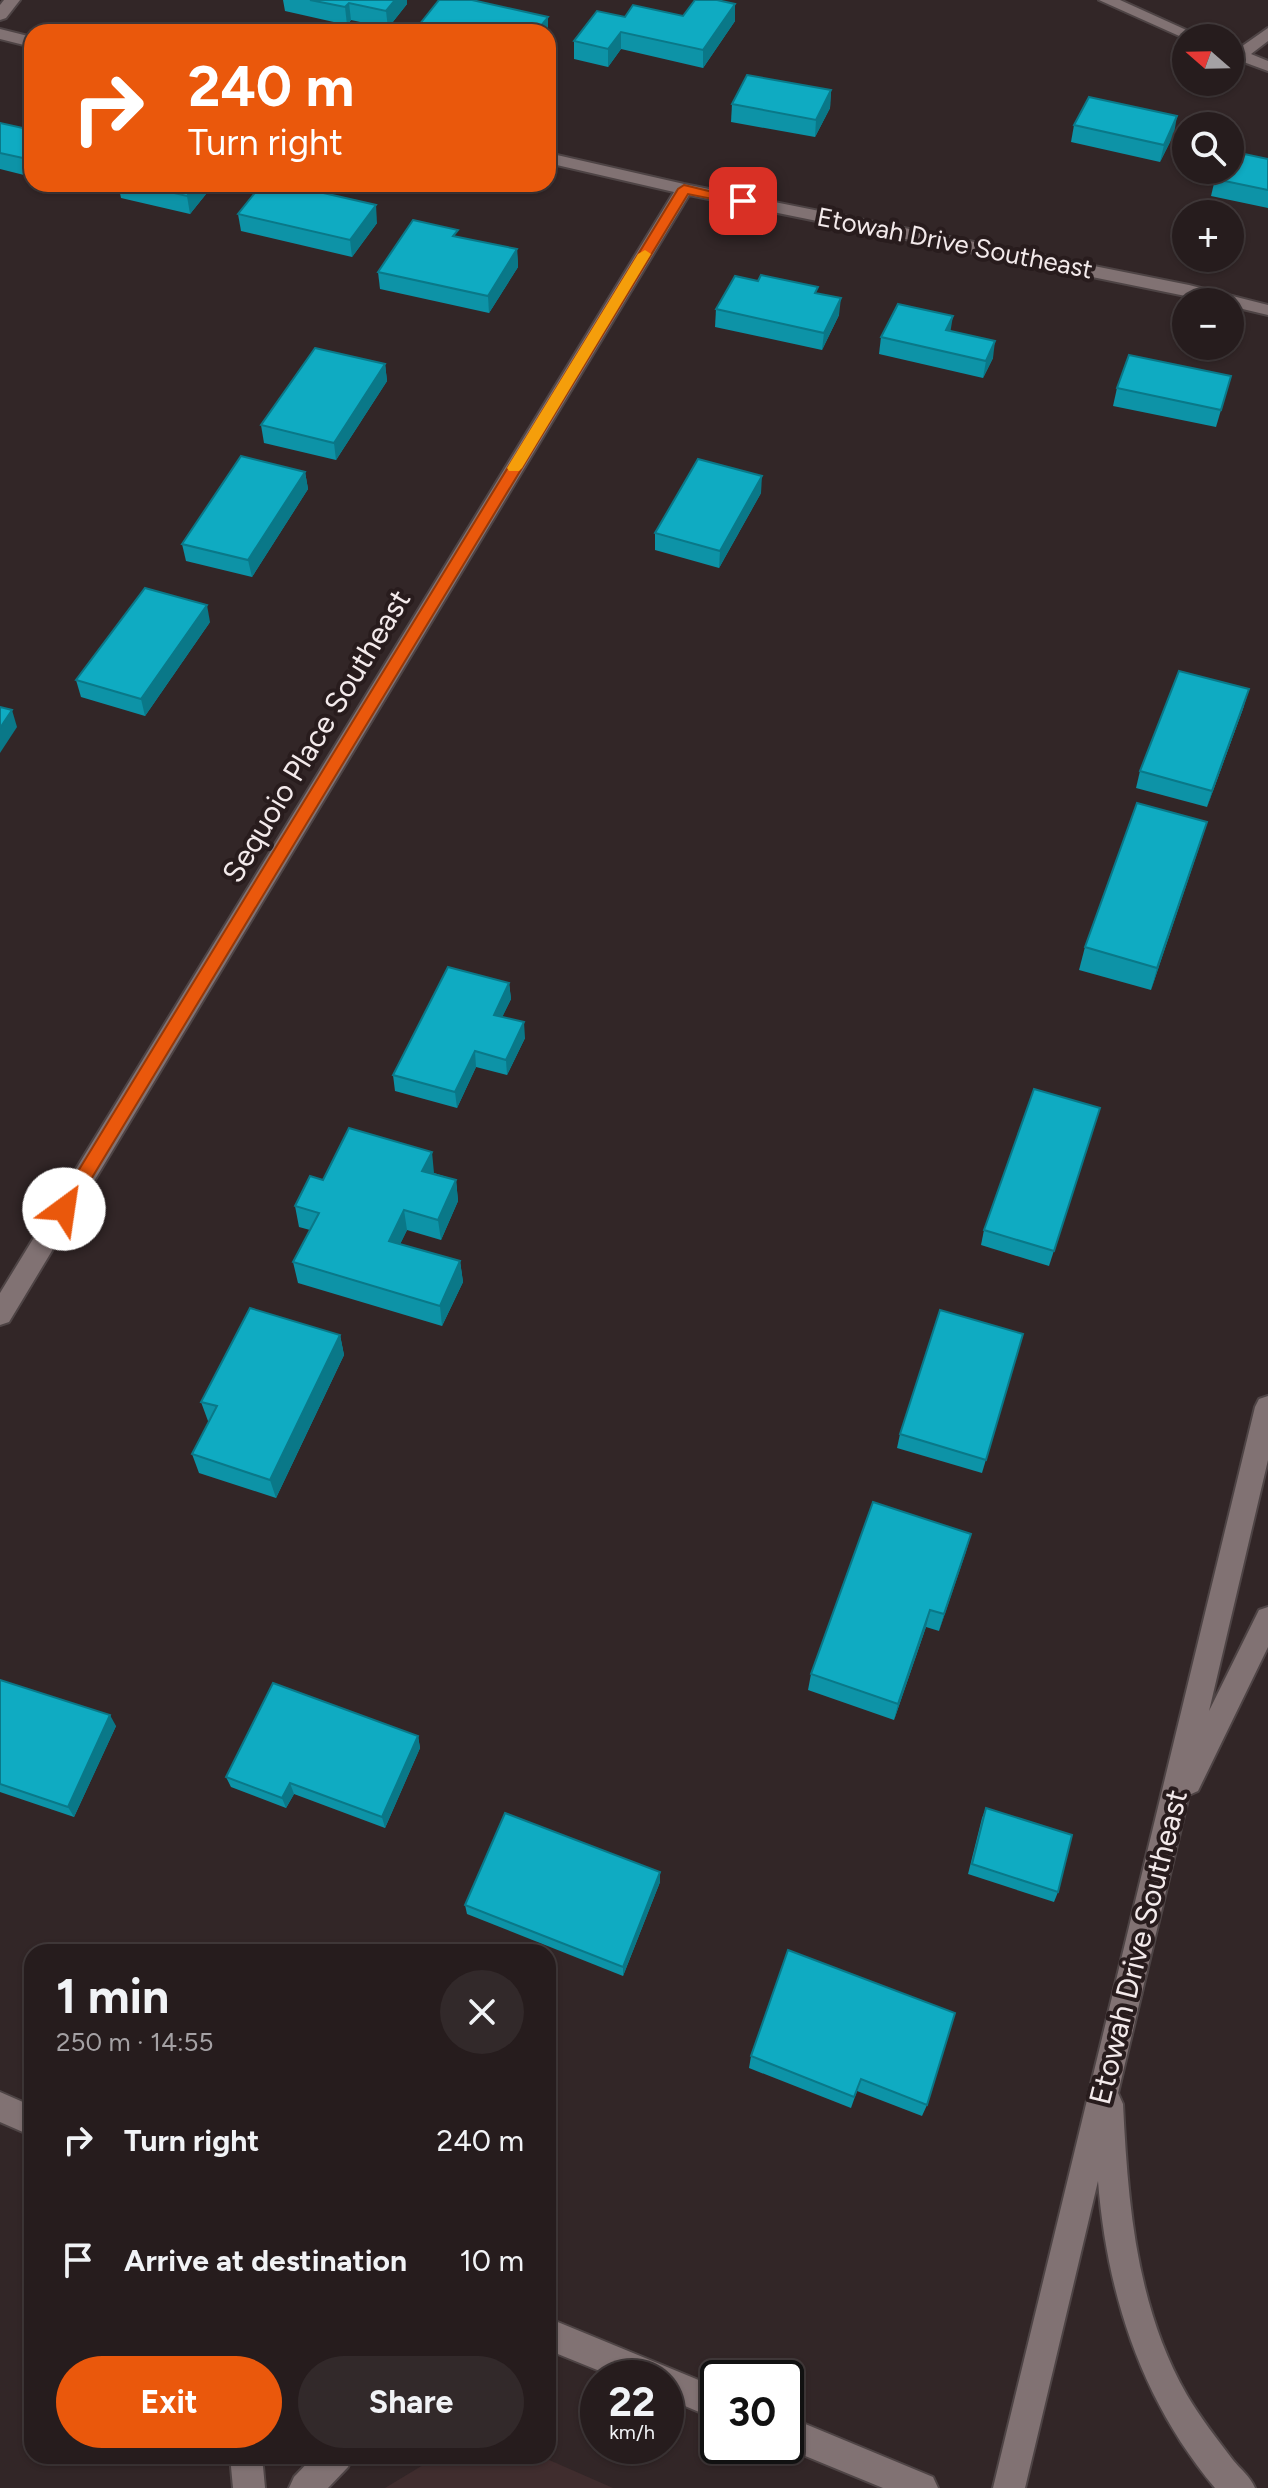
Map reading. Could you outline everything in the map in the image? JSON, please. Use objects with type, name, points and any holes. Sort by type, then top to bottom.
[{"type":"street","points":[[0,15],[12,0]]},
{"type":"street","points":[[1107,0],[1172,28]]},
{"type":"street","points":[[1244,48],[1268,33]]},
{"type":"street","points":[[0,34],[24,40]]},
{"type":"street","points":[[1244,58],[1268,66]]},
{"type":"street","name":"Etowah Drive Southeast","points":[[556,160],[684,189],[1189,290],[1268,310]]},
{"type":"street","name":"Sequoio Place Southeast","points":[[0,1315],[684,189]]},
{"type":"street","name":"Etowah Drive Southeast","points":[[1009,2488],[1267,1418]]},
{"type":"street","points":[[1169,1820],[1268,1619]]},
{"type":"street","points":[[1107,2076],[1110,2147],[1130,2299],[1158,2373],[1191,2432],[1239,2488]]},
{"type":"street","points":[[0,2107],[24,2118]]},
{"type":"street","points":[[556,2341],[607,2360]]},
{"type":"street","points":[[804,2439],[922,2488]]},
{"type":"street","points":[[247,2464],[249,2488]]},
{"type":"street","points":[[305,2488],[329,2464]]},
{"type":"shaded area","points":[[556,2463],[613,2488],[385,2488],[425,2464]]},
{"type":"building","points":[[310,0],[395,0],[386,11],[349,3],[345,7]]},
{"type":"building","points":[[439,0],[472,0],[548,17],[542,24],[420,24]]},
{"type":"building","points":[[695,0],[735,4],[703,50],[621,32],[608,49],[574,41],[597,11],[625,17],[633,5],[683,16]]},
{"type":"building","points":[[747,75],[831,90],[816,120],[732,104]]},
{"type":"building","points":[[1089,97],[1172,115],[1172,127],[1164,145],[1074,125]]},
{"type":"building","points":[[0,123],[24,128],[24,158],[0,153]]},
{"type":"building","points":[[1244,154],[1268,159],[1268,190],[1239,184],[1244,184]]},
{"type":"building","points":[[169,192],[190,192],[187,196]]},
{"type":"building","points":[[256,192],[319,192],[376,205],[350,240],[238,214]]},
{"type":"building","points":[[413,220],[458,230],[453,236],[517,249],[488,296],[378,272]]},
{"type":"building","points":[[761,275],[818,287],[815,293],[841,298],[824,333],[716,309],[735,276],[758,281]]},
{"type":"building","points":[[898,304],[953,316],[946,330],[995,341],[986,361],[881,337]]},
{"type":"building","points":[[315,348],[385,364],[334,443],[261,425]]},
{"type":"building","points":[[1129,355],[1231,376],[1221,410],[1117,388]]},
{"type":"building","points":[[241,456],[305,472],[248,560],[182,544]]},
{"type":"building","points":[[698,459],[762,476],[720,551],[655,533]]},
{"type":"building","points":[[145,588],[207,605],[141,699],[76,680]]},
{"type":"building","points":[[1179,671],[1249,689],[1212,791],[1140,771]]},
{"type":"building","points":[[0,707],[12,710],[0,728]]},
{"type":"building","points":[[1137,803],[1207,822],[1157,968],[1085,947]]},
{"type":"building","points":[[448,967],[509,983],[494,1015],[524,1022],[506,1060],[475,1051],[455,1092],[393,1075]]},
{"type":"building","points":[[1034,1089],[1100,1108],[1054,1251],[984,1230]]},
{"type":"building","points":[[349,1128],[432,1152],[422,1171],[456,1180],[438,1220],[404,1210],[389,1241],[460,1261],[440,1306],[293,1262],[319,1213],[295,1206],[310,1176],[323,1180]]},
{"type":"building","points":[[250,1308],[340,1335],[270,1480],[192,1454],[217,1406],[201,1402]]},
{"type":"building","points":[[940,1310],[1023,1334],[986,1460],[900,1434]]},
{"type":"building","points":[[873,1502],[971,1534],[944,1614],[930,1610],[898,1704],[811,1674]]},
{"type":"building","points":[[0,1680],[110,1715],[68,1807],[0,1784]]},
{"type":"building","points":[[273,1683],[418,1736],[382,1817],[290,1783],[282,1798],[226,1777]]},
{"type":"building","points":[[986,1808],[1072,1835],[1058,1892],[972,1864]]},
{"type":"building","points":[[505,1813],[660,1872],[623,1967],[465,1905]]},
{"type":"building","points":[[788,1950],[955,2013],[927,2105],[861,2079],[854,2097],[751,2056]]},
{"type":"slow traffic","points":[[514,468],[645,254]]},
{"type":"route","points":[[64,1209],[684,189],[743,201]]}]
